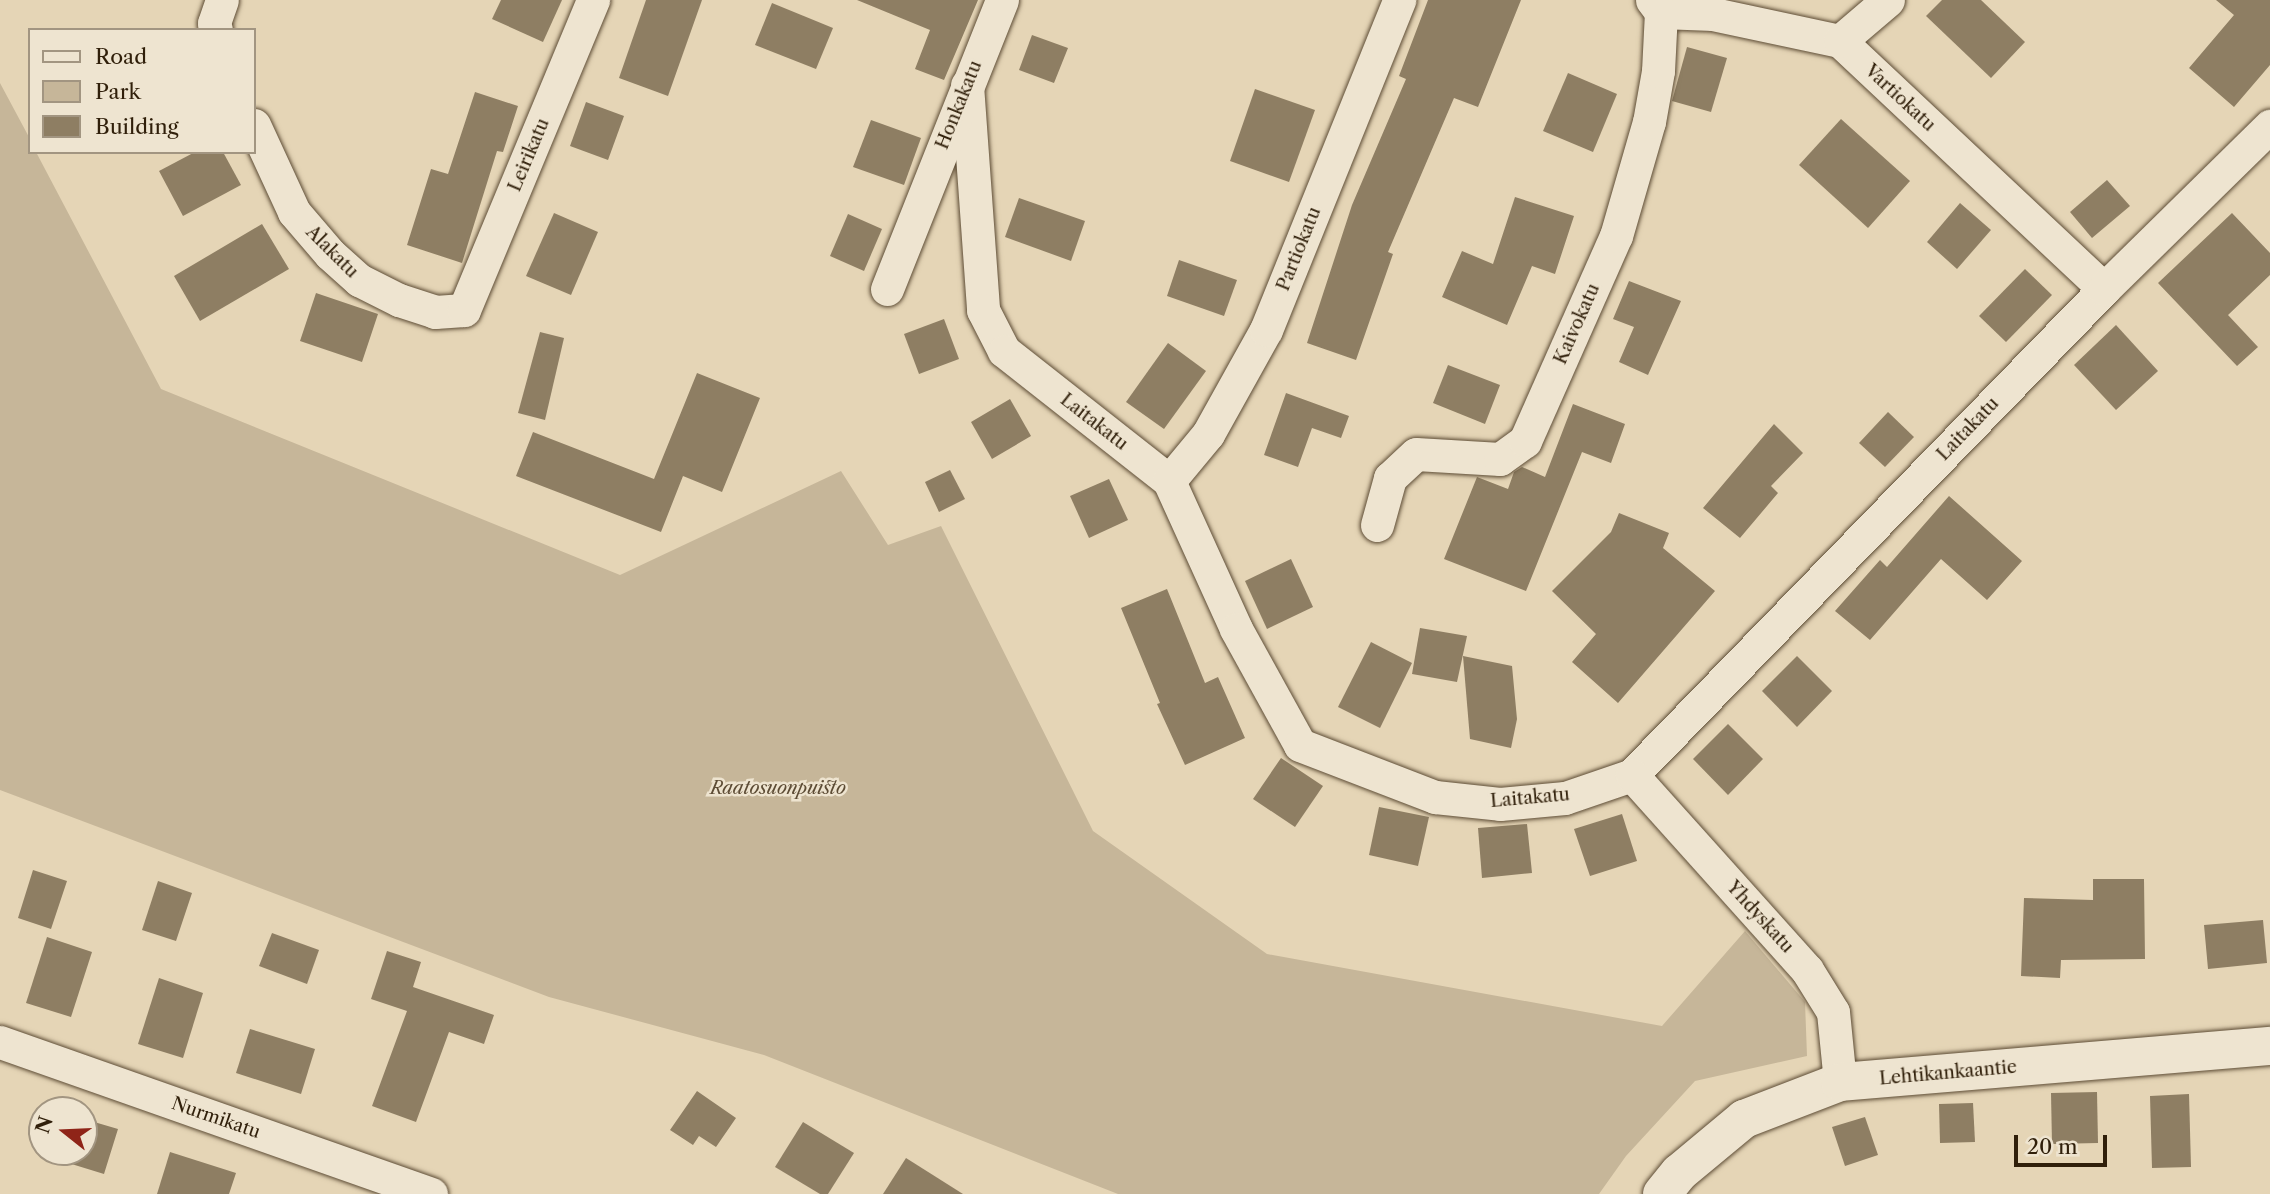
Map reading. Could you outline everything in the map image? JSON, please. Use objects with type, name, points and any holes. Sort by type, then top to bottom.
[{"type":"street","points":[[215,28],[214,23],[222,0]]},
{"type":"street","name":"Leirikatu","points":[[464,310],[593,0]]},
{"type":"street","name":"Honkakatu","points":[[887,289],[1002,0]]},
{"type":"street","name":"Partiokatu","points":[[1169,481],[1208,434],[1266,330],[1399,0]]},
{"type":"street","points":[[1656,6],[1713,14],[1840,41],[1888,0]]},
{"type":"street","name":"Kaivokatu","points":[[1377,525],[1390,478],[1416,454],[1500,459],[1525,441],[1616,236],[1649,122],[1658,71],[1656,6]]},
{"type":"street","name":"Vartiokatu","points":[[1840,41],[2104,289]]},
{"type":"street","name":"Laitakatu","points":[[967,85],[983,310],[1004,351],[1169,481],[1236,629],[1300,745],[1435,797],[1500,804],[1565,798],[1632,775],[2104,289],[2270,126]]},
{"type":"street","name":"Alakatu","points":[[256,129],[294,212],[330,254],[359,280],[399,300],[435,312],[464,310]]},
{"type":"street","name":"Yhdyskatu","points":[[1632,775],[1807,970],[1833,1012],[1840,1082]]},
{"type":"street","name":"Nurmikatu","points":[[0,1041],[431,1194]]},
{"type":"street","name":"Lehtikankaantie","points":[[1662,1194],[1679,1173],[1744,1119],[1840,1082],[2270,1046]]},
{"type":"green space","name":"Raatosuonpuisto","points":[[0,83],[28,135],[28,154],[37,154],[161,389],[620,575],[841,471],[888,545],[941,526],[1093,831],[1267,954],[1662,1026],[1745,931],[1805,1002],[1807,1056],[1695,1081],[1626,1156],[1599,1194],[1118,1194],[764,1055],[549,997],[0,790]]},
{"type":"building","points":[[501,0],[562,0],[543,42],[492,19]]},
{"type":"building","points":[[646,0],[702,0],[668,96],[619,78]]},
{"type":"building","points":[[857,0],[978,0],[944,80],[915,69],[930,30]]},
{"type":"building","points":[[1428,0],[1521,0],[1478,107],[1454,98],[1388,252],[1393,254],[1356,360],[1307,343],[1352,205],[1406,79],[1399,76]]},
{"type":"building","points":[[1942,0],[1981,0],[2025,42],[1991,78],[1926,16]]},
{"type":"building","points":[[2216,0],[2270,0],[2270,65],[2234,107],[2189,68],[2234,15]]},
{"type":"building","points":[[772,3],[833,28],[816,69],[755,45]]},
{"type":"building","points":[[1032,35],[1068,48],[1054,83],[1019,70]]},
{"type":"building","points":[[1687,47],[1727,58],[1711,112],[1672,101]]},
{"type":"building","points":[[1568,73],[1617,94],[1593,152],[1543,131]]},
{"type":"building","points":[[1255,89],[1315,110],[1289,182],[1230,161]]},
{"type":"building","points":[[475,92],[518,106],[503,152],[497,151],[462,263],[407,245],[431,169],[448,174]]},
{"type":"building","points":[[586,102],[624,116],[608,160],[570,146]]},
{"type":"building","points":[[1841,119],[1910,181],[1868,228],[1799,165]]},
{"type":"building","points":[[871,120],[921,138],[904,185],[853,167]]},
{"type":"building","points":[[191,154],[224,154],[241,185],[183,216],[159,171]]},
{"type":"building","points":[[2107,180],[2130,206],[2092,238],[2070,212]]},
{"type":"building","points":[[1515,197],[1574,216],[1555,274],[1532,266],[1507,325],[1442,297],[1462,251],[1493,264]]},
{"type":"building","points":[[1019,198],[1085,221],[1071,261],[1005,237]]},
{"type":"building","points":[[1960,203],[1991,230],[1957,269],[1927,242]]},
{"type":"building","points":[[554,213],[598,232],[571,295],[526,276]]},
{"type":"building","points":[[2232,213],[2270,253],[2270,275],[2228,315],[2258,347],[2237,366],[2158,283]]},
{"type":"building","points":[[848,214],[882,229],[864,271],[830,256]]},
{"type":"building","points":[[262,224],[289,269],[200,321],[174,276]]},
{"type":"building","points":[[1179,260],[1237,280],[1224,316],[1167,296]]},
{"type":"building","points":[[2025,269],[2052,295],[2006,342],[1979,316]]},
{"type":"building","points":[[1629,281],[1681,301],[1648,375],[1619,362],[1634,327],[1613,319]]},
{"type":"building","points":[[316,293],[378,314],[362,362],[300,341]]},
{"type":"building","points":[[944,319],[959,359],[919,374],[904,334]]},
{"type":"building","points":[[2116,325],[2158,371],[2116,410],[2074,365]]},
{"type":"building","points":[[540,332],[564,338],[545,420],[518,413]]},
{"type":"building","points":[[1168,343],[1206,371],[1164,429],[1126,402]]},
{"type":"building","points":[[1448,365],[1500,385],[1485,424],[1433,403]]},
{"type":"building","points":[[697,373],[760,398],[722,492],[683,476],[661,532],[516,476],[533,432],[654,479]]},
{"type":"building","points":[[1286,393],[1349,416],[1341,438],[1312,428],[1298,467],[1264,455]]},
{"type":"building","points":[[1010,399],[1031,436],[992,459],[971,422]]},
{"type":"building","points":[[1573,404],[1625,424],[1611,463],[1582,452],[1526,591],[1444,559],[1477,477],[1508,489],[1514,472],[1522,467],[1545,477]]},
{"type":"building","points":[[1888,412],[1914,437],[1885,467],[1859,443]]},
{"type":"building","points":[[1774,424],[1803,453],[1771,486],[1778,493],[1740,538],[1703,508]]},
{"type":"building","points":[[950,470],[965,499],[939,512],[925,482]]},
{"type":"building","points":[[1109,479],[1128,520],[1089,538],[1070,496]]},
{"type":"building","points":[[1949,496],[2022,561],[1987,600],[1941,559],[1870,640],[1835,611],[1880,560],[1887,567]]},
{"type":"building","points":[[1619,513],[1669,533],[1663,548],[1715,591],[1618,703],[1572,662],[1596,634],[1552,591],[1611,532]]},
{"type":"building","points":[[1291,559],[1313,607],[1267,629],[1245,581]]},
{"type":"building","points":[[1167,589],[1205,683],[1218,677],[1245,738],[1185,765],[1157,704],[1160,703],[1121,608]]},
{"type":"building","points":[[1420,628],[1467,636],[1457,682],[1412,674]]},
{"type":"building","points":[[1371,642],[1412,663],[1380,728],[1338,707]]},
{"type":"building","points":[[1463,656],[1512,666],[1517,719],[1511,748],[1470,739]]},
{"type":"building","points":[[1797,656],[1832,691],[1797,727],[1762,691]]},
{"type":"building","points":[[1728,724],[1763,759],[1728,795],[1693,759]]},
{"type":"building","points":[[1281,758],[1323,786],[1295,827],[1253,799]]},
{"type":"building","points":[[1379,807],[1429,817],[1418,866],[1369,855]]},
{"type":"building","points":[[1622,814],[1637,861],[1590,876],[1574,829]]},
{"type":"building","points":[[1527,824],[1532,873],[1482,878],[1478,828]]},
{"type":"building","points":[[33,870],[67,881],[51,929],[18,918]]},
{"type":"building","points":[[2093,879],[2144,879],[2145,959],[2061,960],[2060,978],[2021,976],[2024,898],[2093,900]]},
{"type":"building","points":[[158,881],[192,893],[176,941],[142,930]]},
{"type":"building","points":[[2263,920],[2267,963],[2208,969],[2204,925]]},
{"type":"building","points":[[272,933],[319,950],[307,984],[259,966]]},
{"type":"building","points":[[47,937],[92,952],[71,1017],[26,1003]]},
{"type":"building","points":[[387,951],[421,962],[413,987],[494,1015],[484,1044],[449,1032],[416,1122],[372,1106],[407,1011],[371,999]]},
{"type":"building","points":[[159,978],[203,993],[183,1058],[138,1044]]},
{"type":"building","points":[[250,1029],[315,1049],[301,1094],[236,1073]]},
{"type":"building","points":[[697,1091],[736,1118],[716,1147],[699,1136],[693,1145],[670,1130]]},
{"type":"building","points":[[2097,1092],[2098,1143],[2052,1144],[2051,1093]]},
{"type":"building","points":[[2189,1094],[2191,1167],[2152,1168],[2150,1096]]},
{"type":"building","points":[[1973,1103],[1975,1142],[1940,1143],[1939,1104]]},
{"type":"building","points":[[1865,1117],[1878,1155],[1845,1166],[1832,1127]]},
{"type":"building","points":[[803,1122],[854,1153],[828,1194],[820,1194],[775,1167]]},
{"type":"building","points":[[98,1123],[118,1129],[104,1174],[78,1166],[98,1166]]},
{"type":"building","points":[[170,1152],[236,1173],[229,1194],[157,1194]]},
{"type":"building","points":[[906,1158],[963,1194],[883,1194]]}]
